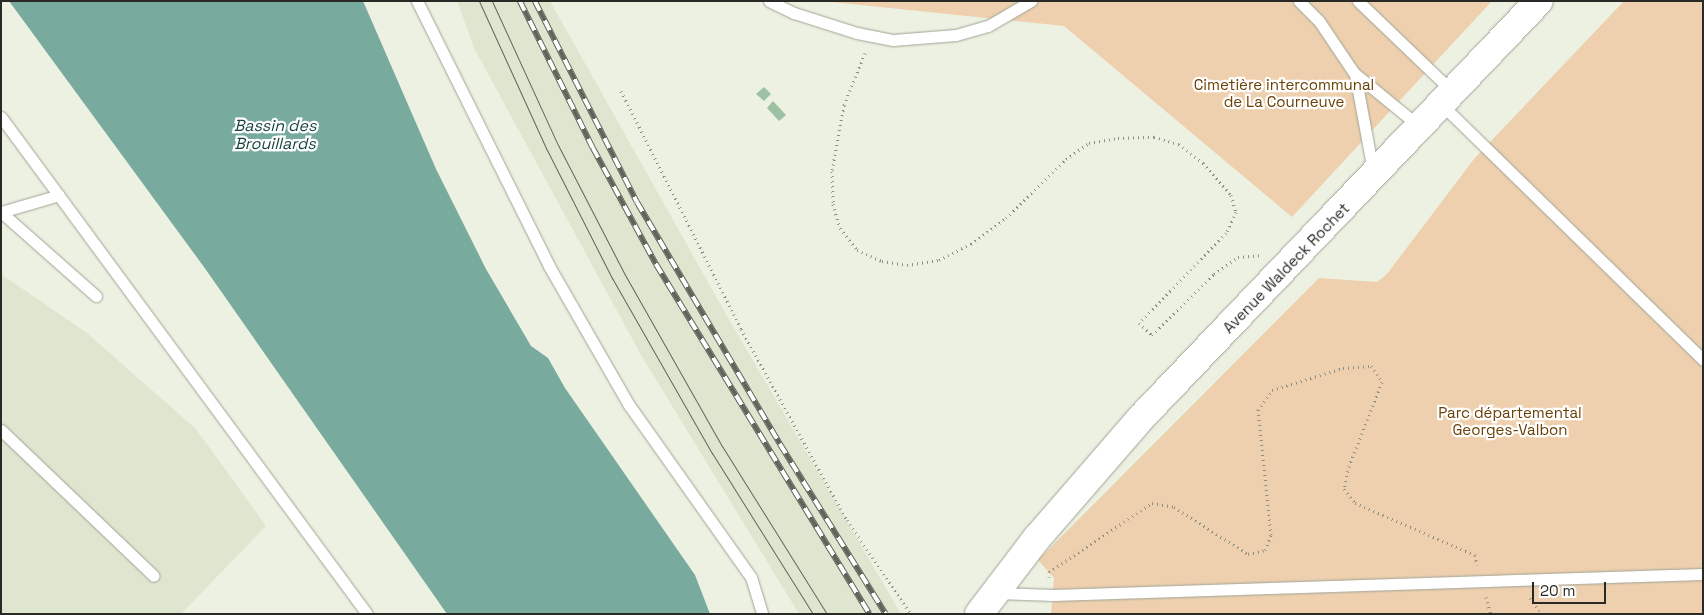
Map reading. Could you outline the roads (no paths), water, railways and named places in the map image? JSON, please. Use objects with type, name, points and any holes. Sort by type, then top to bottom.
[{"type":"main road","name":"Avenue Waldeck Rochet","points":[[987,603],[1037,538],[1141,418],[1539,1]]},
{"type":"main road","name":"Avenue Waldeck Rochet","points":[[958,614],[1037,538]]},
{"type":"lane","points":[[417,1],[549,266],[629,405],[751,577],[762,614]]},
{"type":"lane","points":[[769,1],[794,13],[872,36],[918,40],[956,35],[988,26],[1031,1]]},
{"type":"lane","points":[[1299,1],[1324,28],[1354,73],[1420,127]]},
{"type":"lane","points":[[1358,1],[1447,98],[1703,360]]},
{"type":"lane","points":[[1354,73],[1367,128],[1373,177]]},
{"type":"lane","points":[[1,117],[6,133],[59,195],[367,614]]},
{"type":"lane","points":[[1,212],[59,195]]},
{"type":"lane","points":[[1,212],[96,296]]},
{"type":"lane","points":[[1,430],[154,576]]},
{"type":"lane","points":[[987,603],[1048,595],[1481,579],[1703,574]]},
{"type":"water","name":"Bassin des Brouillards","points":[[9,1],[363,1],[436,169],[486,269],[531,346],[548,358],[565,388],[695,575],[710,614],[447,614],[204,267]]},
{"type":"tram line","points":[[479,1],[547,150],[612,278],[712,453],[813,614]]},
{"type":"tram line","points":[[492,1],[558,145],[624,273],[722,446],[827,614]]},
{"type":"railway","points":[[520,1],[593,148],[656,264],[870,614]]},
{"type":"railway","points":[[535,1],[637,202],[780,444],[886,614]]},
{"type":"park label","name":"Cimetière intercommunal de La Courneuve","points":[[1284,92]]},
{"type":"park label","name":"Parc départemental Georges-Valbon","points":[[1510,420]]}]
